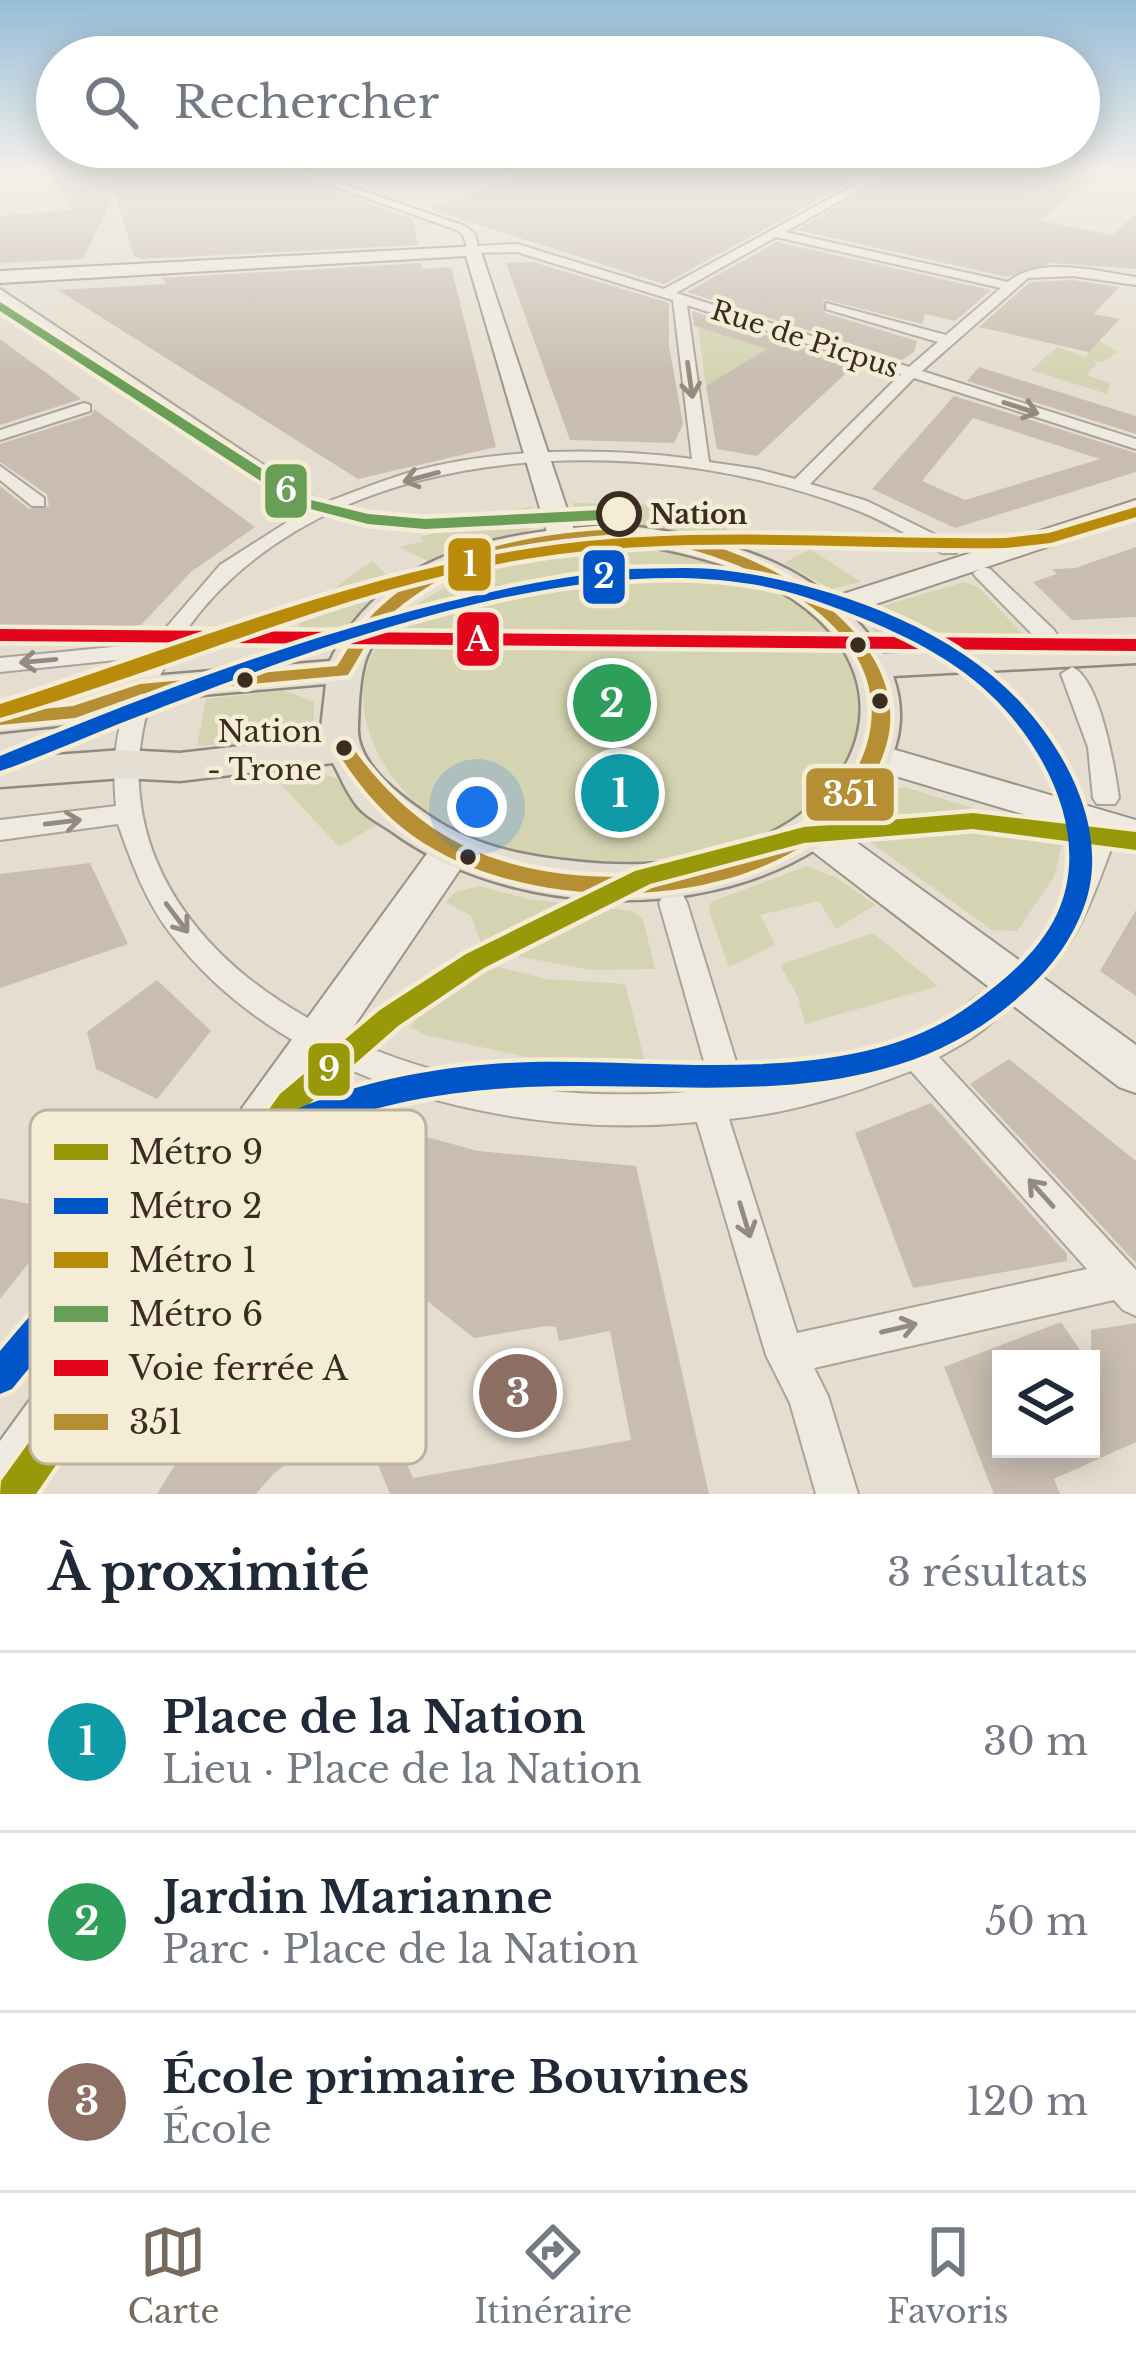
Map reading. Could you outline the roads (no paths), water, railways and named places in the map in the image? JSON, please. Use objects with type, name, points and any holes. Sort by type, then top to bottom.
[{"type":"main road","points":[[562,536],[631,536],[700,546],[768,570],[829,609],[872,666],[881,696],[875,757],[852,796],[813,831],[723,873],[630,886],[554,882],[451,851],[411,827],[376,796],[344,748],[337,722],[342,671],[371,620],[427,577],[487,551],[562,536]]},
{"type":"main road","points":[[872,666],[1136,652]]},
{"type":"main road","points":[[0,719],[75,712],[140,689],[342,671]]},
{"type":"main road","points":[[0,772],[123,764],[180,767],[344,748]]},
{"type":"street","name":"Rue de Picpus","points":[[466,239],[526,250],[1136,444]]},
{"type":"street","points":[[701,461],[672,297],[765,239]]},
{"type":"street","points":[[799,239],[1010,286]]},
{"type":"street","points":[[0,277],[469,240],[562,536]]},
{"type":"street","points":[[801,483],[910,373],[1025,274],[1073,272],[1136,281]]},
{"type":"street","points":[[0,293],[322,512]]},
{"type":"street","points":[[830,306],[947,340]]},
{"type":"street","points":[[0,435],[84,408]]},
{"type":"street","points":[[949,549],[896,519],[801,483],[701,461],[617,454],[536,456],[420,477],[322,512],[220,578],[159,649],[140,689],[123,764],[125,814],[150,882],[210,962],[260,1004],[319,1040],[412,1078],[540,1105],[666,1113],[709,1109],[844,1081],[915,1053],[992,1003]]},
{"type":"street","points":[[0,471],[38,502]]},
{"type":"street","points":[[829,609],[1136,508]]},
{"type":"street","points":[[983,573],[1046,635]]},
{"type":"street","points":[[0,664],[159,649]]},
{"type":"street","points":[[1072,674],[1100,747],[1106,798]]},
{"type":"street","points":[[875,757],[1136,834]]},
{"type":"street","points":[[0,830],[125,814]]},
{"type":"street","points":[[813,831],[1136,1072]]},
{"type":"street","points":[[1039,959],[1066,925],[1100,847]]},
{"type":"street","points":[[270,1110],[451,851]]},
{"type":"street","points":[[673,903],[722,1068]]},
{"type":"street","points":[[915,1053],[1128,1288]]},
{"type":"street","points":[[709,1109],[785,1355],[808,1396],[837,1494]]},
{"type":"street","points":[[785,1355],[1128,1288]]},
{"type":"street","points":[[0,1494],[30,1451]]},
{"type":"metro line","name":"6","points":[[0,306],[305,503],[368,519],[425,524],[621,514]]},
{"type":"metro line","name":"1","points":[[0,711],[330,601],[533,553],[651,542],[1006,543],[1051,538],[1136,512]]},
{"type":"metro line","name":"2","points":[[0,764],[214,681],[458,603],[543,584],[627,574],[711,574],[794,587],[877,615],[959,660],[1026,721],[1059,773],[1078,830],[1081,860],[1077,892],[1058,935],[1029,973],[977,1016],[920,1046],[860,1064],[796,1073],[480,1077],[399,1090],[330,1110]]},
{"type":"metro line","name":"9","points":[[285,1110],[389,1018],[475,961],[643,877],[804,835],[973,821],[1136,841]]},
{"type":"metro line","name":"2","points":[[0,1377],[30,1342]]},
{"type":"metro line","name":"9","points":[[14,1494],[35,1464]]},
{"type":"rail line","name":"A","points":[[0,635],[1136,645]]},
{"type":"place","name":"Nation","points":[[619,514]]},
{"type":"place","name":"Jardin Marianne","points":[[612,703]]},
{"type":"place","name":"Nation - Trone","points":[[344,748]]},
{"type":"place","name":"Place de la Nation","points":[[620,793]]},
{"type":"place","name":"École primaire Bouvines","points":[[518,1393]]}]
